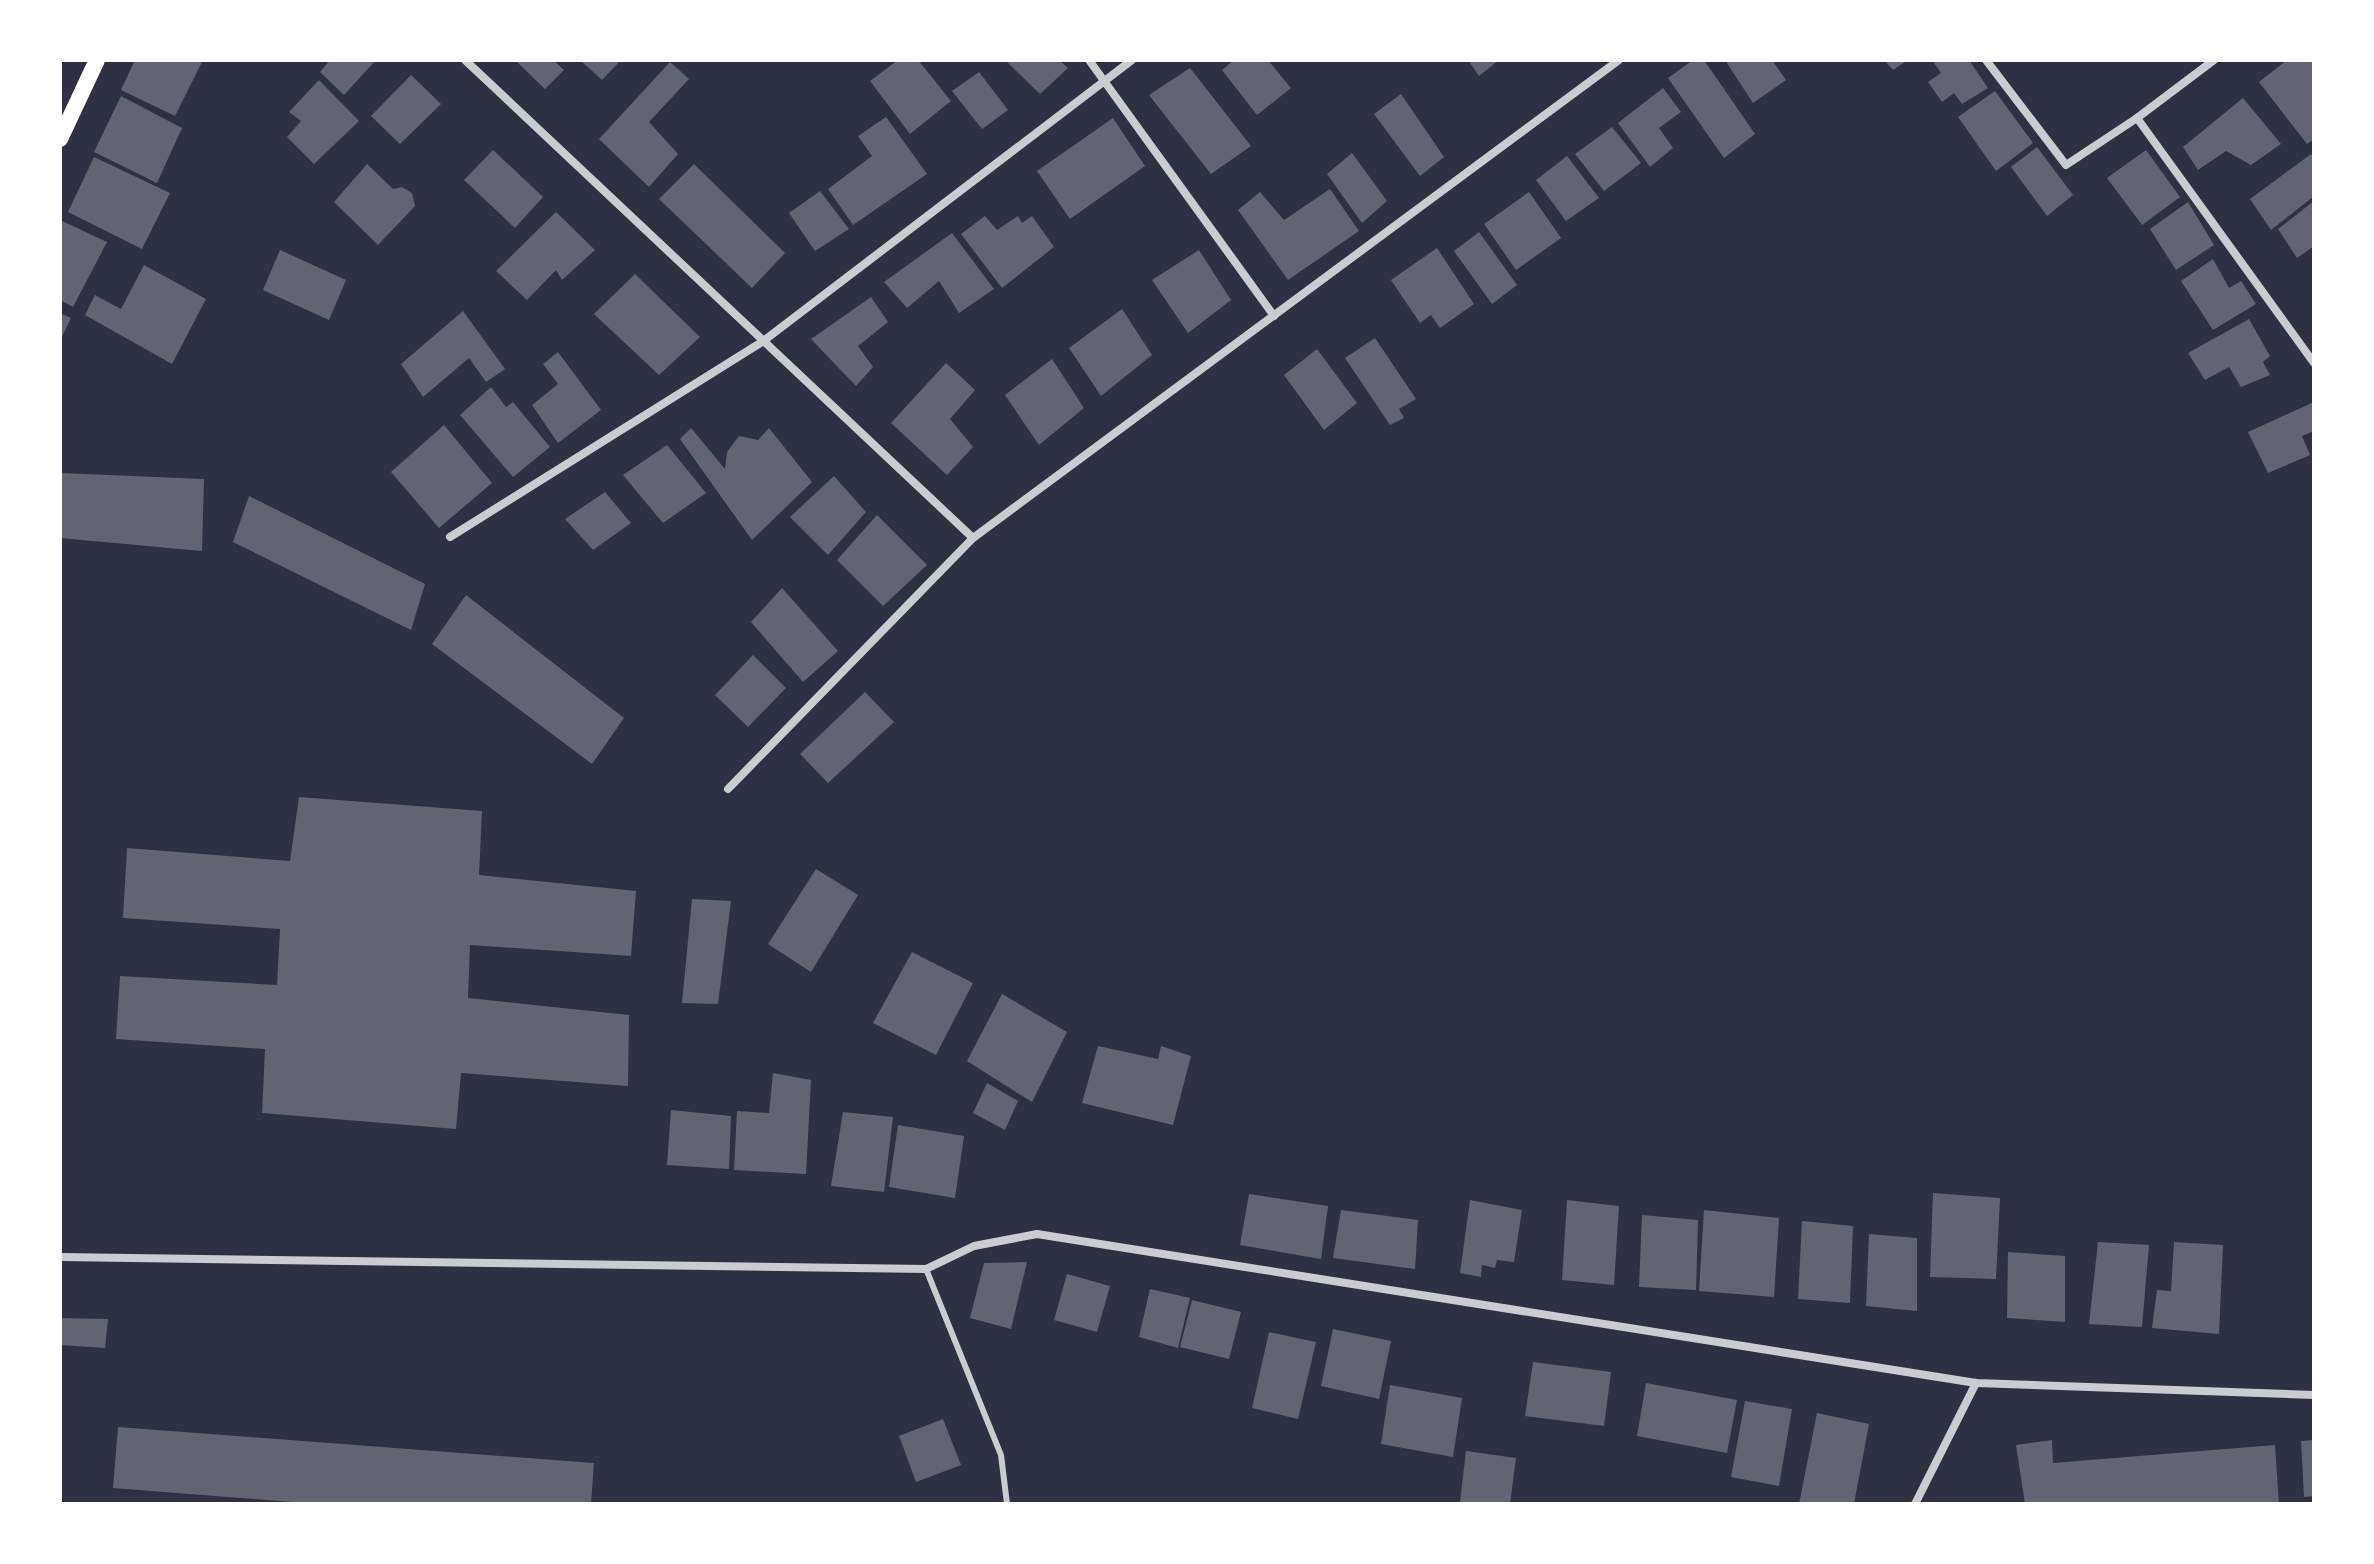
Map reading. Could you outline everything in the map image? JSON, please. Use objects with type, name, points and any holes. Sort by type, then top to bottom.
[{"type":"main road","points":[[60,139],[97,60]]},
{"type":"street","points":[[465,60],[973,538]]},
{"type":"street","points":[[1089,60],[1274,316]]},
{"type":"street","points":[[450,537],[762,342],[1132,60]]},
{"type":"street","points":[[728,789],[973,538],[1619,60]]},
{"type":"street","points":[[1986,60],[2066,165],[2137,118],[2214,60]]},
{"type":"street","points":[[2137,118],[2314,363]]},
{"type":"street","points":[[60,1257],[926,1269],[974,1246],[1037,1234],[1976,1383],[2314,1395]]},
{"type":"street","points":[[1915,1504],[1976,1383]]},
{"type":"lane","points":[[926,1269],[1001,1455],[1007,1504]]},
{"type":"building","points":[[135,60],[203,60],[175,116],[121,90]]},
{"type":"building","points":[[330,60],[376,60],[344,95],[320,72]]},
{"type":"building","points":[[515,60],[553,60],[564,70],[545,89]]},
{"type":"building","points":[[580,60],[621,60],[602,80]]},
{"type":"building","points":[[898,60],[918,60],[951,101],[910,134],[870,81]]},
{"type":"building","points":[[1005,60],[1059,60],[1068,68],[1040,94]]},
{"type":"building","points":[[1234,60],[1268,60],[1291,88],[1257,115],[1222,70]]},
{"type":"building","points":[[1468,60],[1499,60],[1479,76]]},
{"type":"building","points":[[1693,60],[1704,60],[1755,134],[1724,158],[1668,78]]},
{"type":"building","points":[[1725,60],[1772,60],[1786,80],[1753,103]]},
{"type":"building","points":[[1884,60],[1908,60],[1893,70]]},
{"type":"building","points":[[1932,60],[1969,60],[1988,88],[1962,104],[1954,93],[1942,102],[1928,82],[1941,73]]},
{"type":"building","points":[[2287,60],[2314,60],[2314,139],[2307,144],[2259,82]]},
{"type":"building","points":[[670,62],[689,79],[649,122],[678,154],[649,187],[599,139]]},
{"type":"building","points":[[1190,68],[1251,146],[1211,174],[1149,95]]},
{"type":"building","points":[[979,72],[1008,110],[982,129],[952,91]]},
{"type":"building","points":[[411,75],[441,104],[400,144],[371,116]]},
{"type":"building","points":[[319,80],[359,121],[314,164],[287,137],[301,121],[289,112]]},
{"type":"building","points":[[1663,88],[1681,112],[1659,128],[1673,148],[1650,167],[1618,123]]},
{"type":"building","points":[[1995,91],[2033,143],[1996,171],[1958,117]]},
{"type":"building","points":[[1401,94],[1444,157],[1420,176],[1374,114]]},
{"type":"building","points":[[121,96],[182,128],[157,183],[94,152]]},
{"type":"building","points":[[2243,98],[2281,144],[2251,165],[2226,151],[2198,170],[2183,147]]},
{"type":"building","points":[[886,117],[927,174],[853,225],[828,189],[872,156],[858,136]]},
{"type":"building","points":[[1113,118],[1145,166],[1070,219],[1037,171]]},
{"type":"building","points":[[1612,127],[1641,163],[1604,191],[1575,154]]},
{"type":"building","points":[[2037,147],[2073,195],[2047,216],[2011,167]]},
{"type":"building","points":[[493,150],[543,197],[515,228],[464,180]]},
{"type":"building","points":[[2146,150],[2180,197],[2142,225],[2107,178]]},
{"type":"building","points":[[1352,153],[1387,201],[1362,223],[1327,174]]},
{"type":"building","points":[[2311,154],[2314,158],[2314,196],[2271,230],[2250,199]]},
{"type":"building","points":[[1567,156],[1599,198],[1566,221],[1536,180]]},
{"type":"building","points":[[94,157],[170,193],[142,249],[68,212]]},
{"type":"building","points":[[367,164],[393,189],[402,187],[412,193],[415,206],[378,245],[334,202]]},
{"type":"building","points":[[694,164],[785,253],[752,288],[659,199]]},
{"type":"building","points":[[1330,189],[1359,231],[1288,280],[1238,210],[1260,192],[1284,220]]},
{"type":"building","points":[[820,191],[849,229],[815,251],[789,213]]},
{"type":"building","points":[[1529,192],[1561,238],[1516,270],[1484,224]]},
{"type":"building","points":[[2314,201],[2314,246],[2297,258],[2278,229]]},
{"type":"building","points":[[2188,202],[2214,245],[2176,270],[2150,229]]},
{"type":"building","points":[[556,212],[595,250],[562,280],[556,270],[527,300],[496,271]]},
{"type":"building","points":[[985,216],[997,230],[1018,216],[1022,223],[1032,216],[1054,247],[1002,288],[961,234]]},
{"type":"building","points":[[62,221],[107,242],[73,307],[60,300]]},
{"type":"building","points":[[1479,232],[1517,285],[1492,304],[1454,251]]},
{"type":"building","points":[[952,233],[994,289],[959,313],[939,281],[907,308],[884,282]]},
{"type":"building","points":[[1437,248],[1474,304],[1440,328],[1431,315],[1420,323],[1391,280]]},
{"type":"building","points":[[280,250],[346,280],[329,320],[263,290]]},
{"type":"building","points":[[1199,250],[1231,300],[1188,333],[1152,280]]},
{"type":"building","points":[[2213,259],[2229,288],[2241,281],[2256,304],[2213,330],[2181,281]]},
{"type":"building","points":[[144,265],[206,299],[172,364],[85,315],[95,295],[121,309]]},
{"type":"building","points":[[635,274],[700,337],[659,375],[594,314]]},
{"type":"building","points":[[871,297],[888,322],[858,346],[873,367],[856,386],[811,339]]},
{"type":"building","points":[[1122,309],[1152,355],[1101,396],[1069,348]]},
{"type":"building","points":[[463,311],[505,369],[486,382],[469,358],[423,397],[401,364]]},
{"type":"building","points":[[60,313],[71,318],[60,341]]},
{"type":"building","points":[[2249,319],[2270,356],[2263,362],[2270,375],[2241,387],[2229,367],[2205,380],[2188,353]]},
{"type":"building","points":[[1375,338],[1416,399],[1399,409],[1404,418],[1390,425],[1345,358]]},
{"type":"building","points":[[1317,349],[1357,403],[1324,430],[1284,375]]},
{"type":"building","points":[[558,352],[601,410],[558,443],[532,405],[558,384],[543,364]]},
{"type":"building","points":[[1052,359],[1084,408],[1039,445],[1005,395]]},
{"type":"building","points":[[946,363],[975,390],[950,419],[973,447],[947,475],[891,423]]},
{"type":"building","points":[[491,387],[506,407],[513,402],[550,447],[513,477],[460,415]]},
{"type":"building","points":[[2314,402],[2314,431],[2302,436],[2310,455],[2268,473],[2248,432]]},
{"type":"building","points":[[444,425],[492,483],[439,528],[391,472]]},
{"type":"building","points":[[691,428],[725,469],[727,452],[739,436],[758,440],[769,428],[812,482],[752,540],[680,439]]},
{"type":"building","points":[[667,445],[706,493],[663,523],[623,475]]},
{"type":"building","points":[[60,473],[204,479],[202,551],[60,538]]},
{"type":"building","points":[[834,476],[866,512],[828,555],[790,517]]},
{"type":"building","points":[[605,492],[631,523],[593,550],[565,519]]},
{"type":"building","points":[[249,496],[425,584],[411,630],[233,542]]},
{"type":"building","points":[[877,515],[927,565],[883,606],[837,560]]},
{"type":"building","points":[[782,588],[838,651],[803,682],[751,622]]},
{"type":"building","points":[[466,595],[624,718],[592,764],[432,644]]},
{"type":"building","points":[[753,655],[786,688],[748,727],[715,695]]},
{"type":"building","points":[[865,692],[894,722],[828,783],[800,754]]},
{"type":"building","points":[[299,797],[482,811],[479,875],[636,891],[631,956],[470,945],[468,998],[629,1015],[628,1086],[461,1073],[456,1129],[262,1113],[265,1049],[116,1039],[120,976],[277,985],[280,929],[123,918],[127,848],[290,861]]},
{"type":"building","points":[[816,869],[858,895],[811,972],[768,944]]},
{"type":"building","points":[[692,899],[731,901],[718,1004],[682,1003]]},
{"type":"building","points":[[912,952],[973,983],[936,1055],[873,1023]]},
{"type":"building","points":[[1002,994],[1067,1032],[1032,1102],[967,1061]]},
{"type":"building","points":[[1098,1046],[1158,1059],[1161,1046],[1191,1056],[1173,1125],[1082,1103]]},
{"type":"building","points":[[773,1073],[811,1080],[806,1174],[734,1170],[737,1111],[769,1113]]},
{"type":"building","points":[[987,1083],[1018,1101],[1005,1130],[973,1113]]},
{"type":"building","points":[[671,1110],[731,1116],[729,1169],[667,1165]]},
{"type":"building","points":[[843,1112],[893,1117],[884,1192],[831,1186]]},
{"type":"building","points":[[898,1125],[964,1136],[955,1198],[889,1187]]},
{"type":"building","points":[[1933,1193],[2000,1198],[1996,1279],[1930,1277]]},
{"type":"building","points":[[1249,1194],[1328,1206],[1321,1259],[1240,1245]]},
{"type":"building","points":[[1470,1200],[1522,1210],[1514,1262],[1497,1260],[1495,1268],[1482,1265],[1481,1277],[1460,1273]]},
{"type":"building","points":[[1567,1200],[1619,1206],[1614,1285],[1562,1280]]},
{"type":"building","points":[[1341,1210],[1418,1220],[1415,1269],[1333,1258]]},
{"type":"building","points":[[1704,1210],[1779,1218],[1774,1297],[1699,1291]]},
{"type":"building","points":[[1642,1215],[1698,1220],[1696,1290],[1639,1287]]},
{"type":"building","points":[[1802,1221],[1853,1226],[1850,1303],[1798,1299]]},
{"type":"building","points":[[1869,1234],[1917,1238],[1917,1311],[1866,1306]]},
{"type":"building","points":[[2098,1242],[2149,1245],[2142,1327],[2089,1324]]},
{"type":"building","points":[[2174,1242],[2223,1245],[2219,1334],[2152,1328],[2157,1290],[2171,1291]]},
{"type":"building","points":[[2008,1252],[2065,1256],[2065,1322],[2007,1318]]},
{"type":"building","points":[[1027,1262],[1011,1329],[970,1318],[984,1263]]},
{"type":"building","points":[[1067,1274],[1110,1286],[1097,1332],[1054,1320]]},
{"type":"building","points":[[1150,1289],[1190,1298],[1178,1348],[1139,1337]]},
{"type":"building","points":[[1192,1300],[1241,1312],[1229,1359],[1180,1347]]},
{"type":"building","points":[[60,1318],[108,1319],[105,1348],[60,1345]]},
{"type":"building","points":[[1333,1329],[1391,1341],[1379,1399],[1321,1386]]},
{"type":"building","points":[[1269,1332],[1316,1342],[1298,1419],[1252,1408]]},
{"type":"building","points":[[1533,1362],[1611,1372],[1604,1426],[1525,1416]]},
{"type":"building","points":[[1646,1383],[1737,1400],[1727,1453],[1637,1436]]},
{"type":"building","points":[[1390,1385],[1462,1398],[1453,1457],[1381,1444]]},
{"type":"building","points":[[1745,1401],[1792,1409],[1779,1486],[1731,1477]]},
{"type":"building","points":[[1817,1413],[1869,1424],[1854,1504],[1799,1504]]},
{"type":"building","points":[[943,1419],[961,1465],[916,1482],[899,1436]]},
{"type":"building","points":[[118,1427],[594,1463],[591,1504],[317,1504],[113,1488]]},
{"type":"building","points":[[2052,1440],[2053,1463],[2275,1445],[2279,1504],[2025,1504],[2016,1445]]},
{"type":"building","points":[[2314,1440],[2314,1496],[2304,1497],[2301,1441]]},
{"type":"building","points":[[1466,1451],[1516,1458],[1510,1504],[1460,1502]]}]
